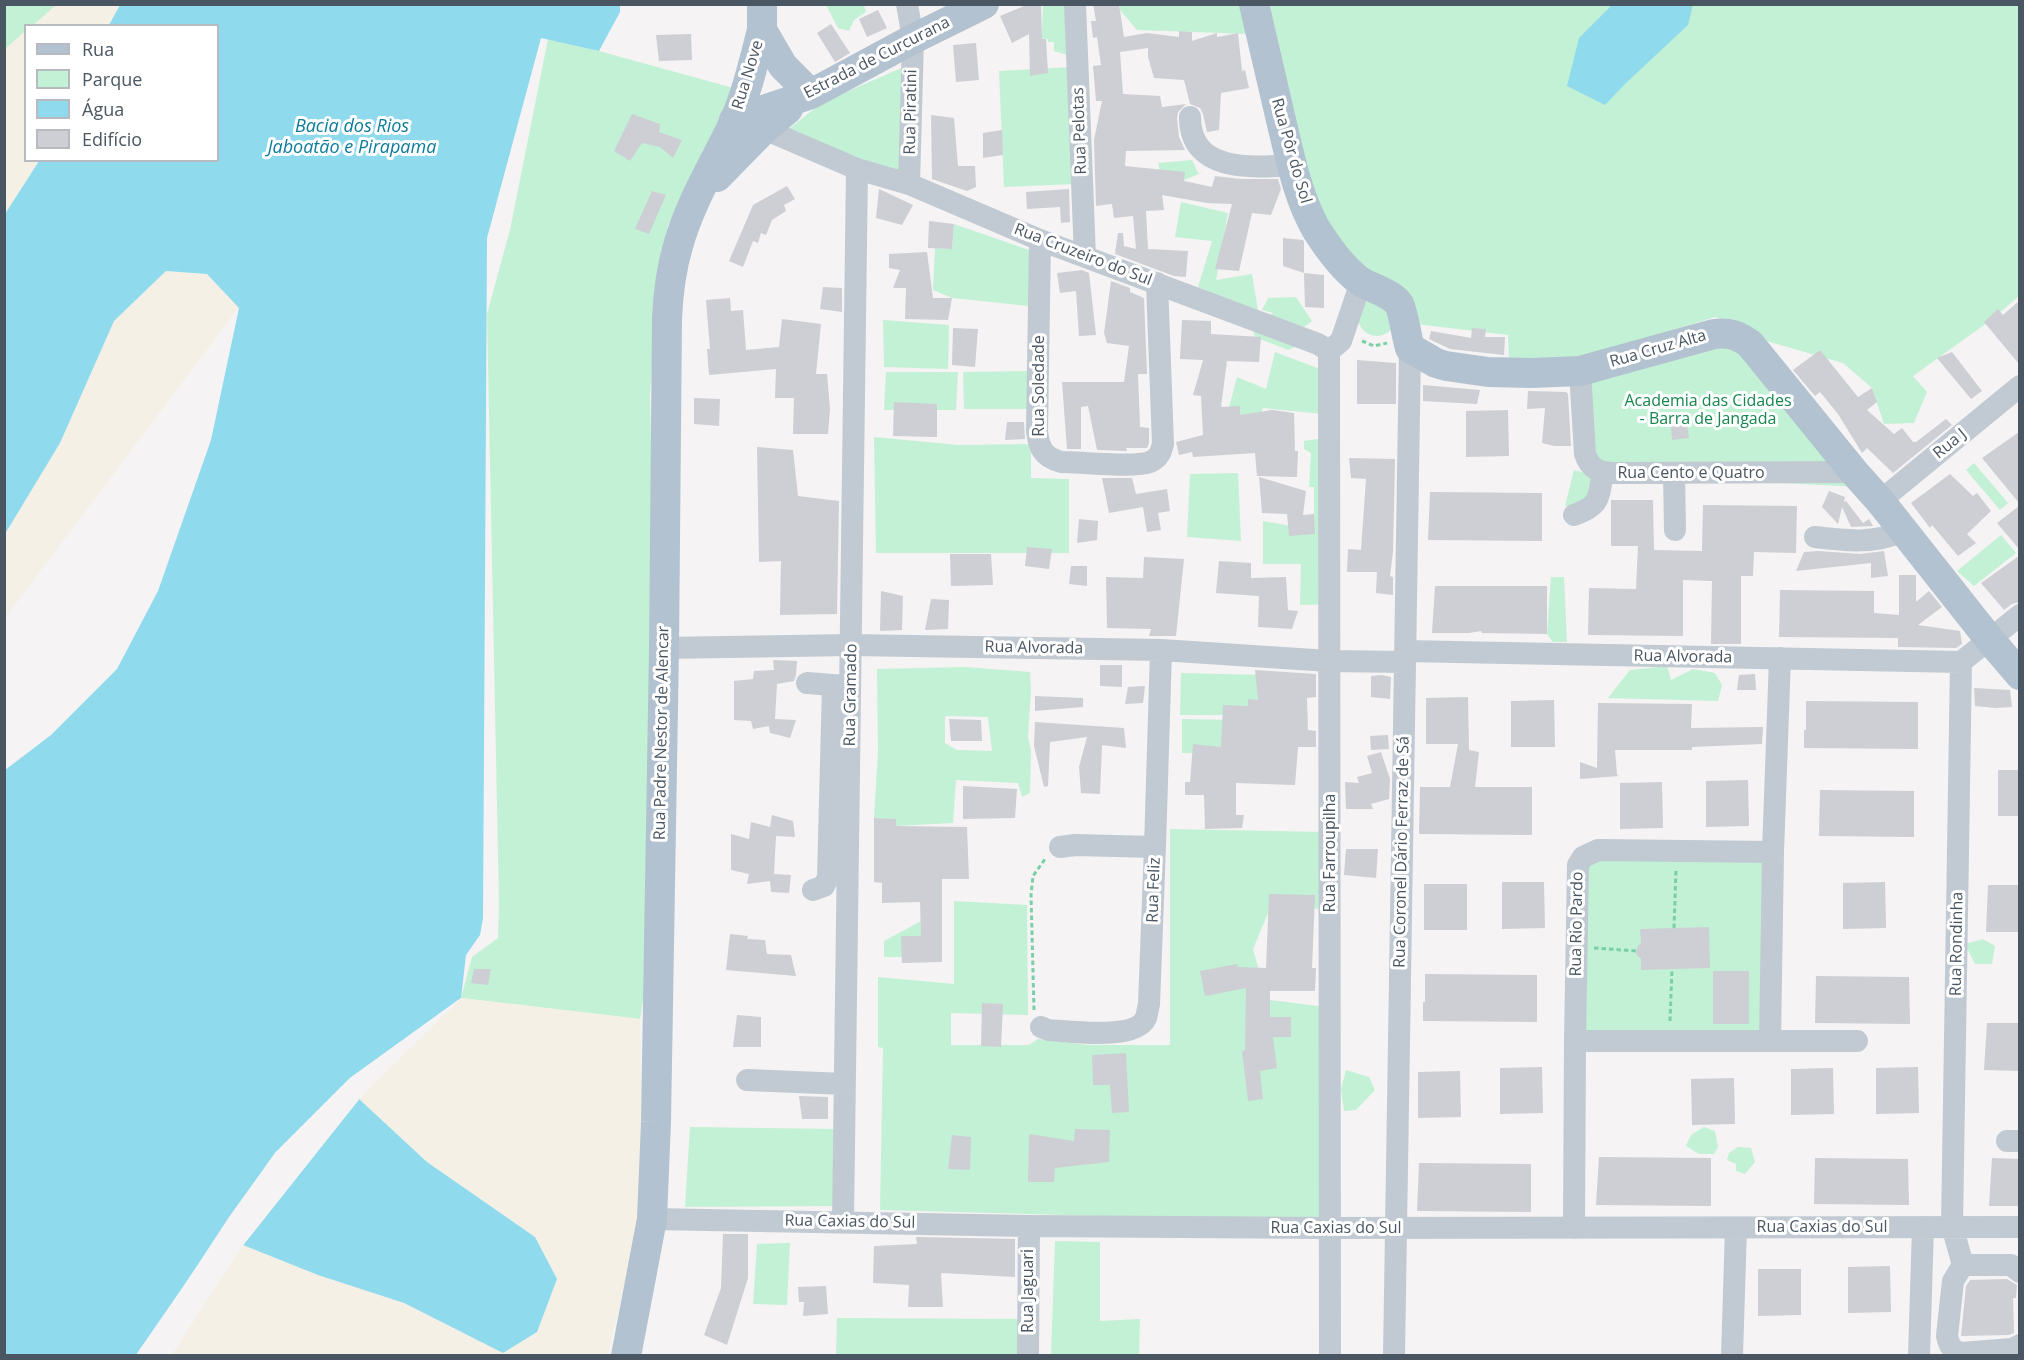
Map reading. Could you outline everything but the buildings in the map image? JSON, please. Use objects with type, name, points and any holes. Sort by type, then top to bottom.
[{"type":"main road","name":"Estrada de Curcurana","points":[[734,120],[811,94],[984,4]]},
{"type":"main road","name":"Rua Pôr do Sol","points":[[1254,4],[1291,165],[1303,202],[1316,228],[1350,273],[1361,282],[1391,296],[1398,302],[1402,310],[1407,342]]},
{"type":"main road","points":[[692,210],[724,169],[764,129],[781,113],[811,94],[783,66],[762,17]]},
{"type":"main road","name":"Rua Nove","points":[[734,120],[750,76],[762,17]]},
{"type":"main road","name":"Rua Padre Nestor de Alencar","points":[[626,1356],[652,1220],[656,1122],[669,282],[678,244],[734,120]]},
{"type":"main road","name":"Rua Cruz Alta","points":[[1407,342],[1436,363],[1467,369],[1532,373],[1580,371],[1714,334],[1724,332],[1734,334],[1750,344],[1880,501],[2014,669]]},
{"type":"street","name":"Rua Piratini","points":[[907,4],[913,39],[909,184]]},
{"type":"street","name":"Rua Pelotas","points":[[1075,4],[1085,257]]},
{"type":"street","points":[[1190,117],[1193,139],[1197,147],[1208,157],[1233,164],[1253,166],[1291,165]]},
{"type":"street","name":"Rua Cruzeiro do Sul","points":[[764,129],[857,169],[909,184],[1040,240],[1318,344],[1329,351]]},
{"type":"street","name":"Rua Gramado","points":[[843,1222],[845,1084],[842,685],[851,645],[857,169]]},
{"type":"street","name":"Rua Soledade","points":[[1040,240],[1037,431],[1039,444],[1051,459],[1061,462],[1139,464],[1151,462],[1160,455],[1163,444],[1157,283]]},
{"type":"street","points":[[1329,351],[1341,341],[1361,282]]},
{"type":"street","name":"Rua Coronel Dário Ferraz de Sá","points":[[1394,1356],[1405,657],[1407,342]]},
{"type":"street","name":"Rua Farroupilha","points":[[1329,351],[1330,1356]]},
{"type":"street","name":"Rua Cento e Quatro","points":[[1580,371],[1585,454],[1588,463],[1595,470],[1674,473],[1854,472]]},
{"type":"street","name":"Rua J","points":[[1880,501],[2019,387]]},
{"type":"street","points":[[1574,515],[1591,509],[1598,500],[1603,472]]},
{"type":"street","points":[[1674,473],[1675,530]]},
{"type":"street","points":[[1815,537],[1852,542],[1888,538],[1904,531]]},
{"type":"street","points":[[1961,662],[2019,615]]},
{"type":"street","name":"Rua Alvorada","points":[[664,648],[851,645],[1161,650],[1329,661],[1405,657],[1780,658],[1961,662]]},
{"type":"street","name":"Rua Feliz","points":[[1041,1027],[1048,1030],[1119,1033],[1133,1030],[1146,1019],[1149,1004],[1161,650]]},
{"type":"street","points":[[1770,1041],[1773,852],[1780,658]]},
{"type":"street","name":"Rua Rondinha","points":[[1961,662],[1952,1226],[1963,1265]]},
{"type":"street","points":[[807,683],[842,685],[828,877],[824,886],[813,890]]},
{"type":"street","points":[[1060,847],[1075,845],[1155,847]]},
{"type":"street","name":"Rua Rio Pardo","points":[[1574,1228],[1578,865],[1583,857],[1598,850],[1773,852]]},
{"type":"street","points":[[1575,1041],[1857,1041]]},
{"type":"street","points":[[747,1080],[845,1084]]},
{"type":"street","name":"Rua Caxias do Sul","points":[[652,1220],[1330,1228],[2019,1227]]},
{"type":"street","name":"Rua Jaguari","points":[[1028,1356],[1029,1226]]},
{"type":"street","points":[[1919,1356],[1923,1227]]},
{"type":"street","points":[[1732,1356],[1736,1228]]},
{"type":"street","points":[[2019,1272],[2011,1265],[1963,1265],[1953,1281],[1947,1336],[1949,1345],[1961,1353],[2012,1349],[2019,1345]]},
{"type":"path","points":[[1349,316],[1352,332],[1366,344],[1374,346],[1407,342]]},
{"type":"path","points":[[1041,1027],[1036,1022],[1034,1014],[1031,895],[1033,876],[1049,854],[1060,847]]},
{"type":"path","points":[[1674,928],[1677,851]]},
{"type":"path","points":[[1576,948],[1637,951]]},
{"type":"path","points":[[1669,1041],[1672,969]]},
{"type":"green space","points":[[5,5],[69,5],[55,24],[24,24],[24,48],[5,54]]},
{"type":"green space","points":[[826,5],[864,5],[866,12],[854,20],[849,31],[838,28]]},
{"type":"green space","points":[[1043,5],[1070,5],[1071,56],[1054,51],[1054,42],[1048,42],[1048,39],[1030,38],[1030,35],[1042,33]]},
{"type":"green space","points":[[1120,5],[1245,5],[1250,34],[1137,30],[1120,10]]},
{"type":"green space","points":[[1260,5],[2019,5],[2019,296],[1991,320],[1913,376],[1927,392],[1914,423],[1884,424],[1872,388],[1843,363],[1763,340],[1729,321],[1715,317],[1621,346],[1558,362],[1509,360],[1508,335],[1416,324],[1349,262],[1316,213]]},
{"type":"green space","points":[[548,39],[737,89],[668,225],[658,288],[650,394],[653,517],[644,995],[640,1019],[461,998],[472,957],[498,938],[487,314],[510,230]]},
{"type":"green space","points":[[904,67],[905,177],[786,131],[823,102]]},
{"type":"green space","points":[[1070,67],[1075,184],[1004,187],[999,71]]},
{"type":"green space","points":[[1192,160],[1198,173],[1203,172],[1168,187],[1162,179],[1158,163]]},
{"type":"green space","points":[[1181,202],[1228,213],[1216,280],[1252,274],[1259,317],[1198,287],[1212,241],[1175,237]]},
{"type":"green space","points":[[954,224],[1032,251],[1029,306],[952,298],[933,290],[935,248],[952,249]]},
{"type":"green space","points":[[1380,296],[1394,327],[1384,334],[1375,336],[1366,333],[1360,326],[1358,318],[1360,309],[1367,301]]},
{"type":"green space","points":[[1296,297],[1312,321],[1290,338],[1297,346],[1288,350],[1255,337],[1252,328],[1273,313],[1262,310],[1268,298]]},
{"type":"green space","points":[[883,320],[949,325],[948,369],[884,367]]},
{"type":"green space","name":"Academia das Cidades - Barra de Jangada","points":[[1728,336],[1859,487],[1589,473],[1597,476],[1589,499],[1573,506],[1565,506],[1574,470],[1585,473],[1581,372]]},
{"type":"green space","points":[[1275,352],[1325,371],[1322,414],[1263,408],[1258,425],[1226,419],[1237,377],[1266,389]]},
{"type":"green space","points":[[1033,371],[1033,409],[964,409],[963,372]]},
{"type":"green space","points":[[886,372],[958,372],[956,410],[884,410]]},
{"type":"green space","points":[[874,437],[958,445],[1031,444],[1031,478],[1069,479],[1069,553],[876,553]]},
{"type":"green space","points":[[1324,438],[1339,604],[1300,605],[1301,564],[1263,564],[1263,521],[1314,530],[1314,487],[1309,487],[1311,453],[1304,449],[1304,441]]},
{"type":"green space","points":[[1974,463],[2008,503],[2019,494],[2000,510],[1966,470]]},
{"type":"green space","points":[[1238,473],[1241,541],[1187,537],[1190,474]]},
{"type":"green space","points":[[2001,535],[2016,553],[1974,586],[1957,571]]},
{"type":"green space","points":[[1551,577],[1564,577],[1567,642],[1553,642],[1547,634]]},
{"type":"green space","points":[[1667,666],[1671,680],[1693,669],[1715,673],[1722,685],[1718,701],[1608,698],[1630,670]]},
{"type":"green space","points":[[966,667],[1030,672],[1028,737],[1031,751],[1030,793],[1022,797],[1018,783],[956,780],[953,823],[896,826],[896,819],[874,818],[878,752],[877,669]],"holes":[[[945,716],[988,717],[992,751],[957,750],[945,743]]]},
{"type":"green space","points":[[1181,673],[1264,675],[1258,715],[1180,715]]},
{"type":"green space","points":[[1182,719],[1232,720],[1233,753],[1182,753]]},
{"type":"green space","points":[[1170,829],[1324,832],[1325,908],[1268,913],[1253,949],[1263,985],[1262,999],[1326,1007],[1325,1222],[880,1210],[883,1048],[878,1047],[878,977],[954,984],[954,901],[1027,905],[1028,1015],[951,1013],[951,1045],[1029,1045],[1038,1039],[1088,1045],[1170,1045]]},
{"type":"green space","points":[[1773,852],[1770,1041],[1575,1041],[1583,857]]},
{"type":"green space","points":[[923,920],[927,948],[910,957],[884,957],[884,941]]},
{"type":"green space","points":[[1983,939],[1995,946],[1992,964],[1975,964],[1965,944]]},
{"type":"green space","points":[[1346,1070],[1369,1077],[1375,1090],[1356,1110],[1344,1111],[1341,1089]]},
{"type":"green space","points":[[690,1127],[837,1129],[835,1206],[685,1207]]},
{"type":"green space","points":[[1704,1127],[1715,1131],[1718,1147],[1714,1154],[1699,1154],[1686,1146],[1691,1135]]},
{"type":"green space","points":[[1738,1147],[1751,1148],[1755,1162],[1745,1174],[1736,1171],[1736,1164],[1727,1160],[1729,1153]]},
{"type":"green space","points":[[1055,1241],[1100,1242],[1100,1321],[1140,1319],[1139,1355],[1051,1355]]},
{"type":"green space","points":[[790,1243],[787,1305],[753,1304],[757,1244]]},
{"type":"green space","points":[[837,1318],[1021,1319],[1023,1355],[836,1356]]},
{"type":"sand","points":[[56,5],[120,5],[110,24],[34,24]]},
{"type":"sand","points":[[24,32],[24,162],[38,162],[5,214],[4,50]]},
{"type":"sand","points":[[166,271],[207,274],[239,307],[5,618],[5,534],[60,443],[114,321]]},
{"type":"sand","points":[[461,998],[640,1019],[643,1202],[608,1355],[171,1356],[243,1245],[318,1275],[404,1303],[503,1353],[535,1237],[427,1162],[359,1099]]},
{"type":"water","name":"Bacia dos Rios Jaboatão e Pirapama","points":[[120,5],[620,5],[620,12],[599,51],[541,38],[487,238],[483,918],[480,935],[466,955],[461,998],[350,1078],[275,1153],[136,1355],[5,1355],[5,770],[51,735],[117,669],[158,591],[211,440],[239,308],[207,274],[166,271],[114,321],[60,443],[5,534],[5,214],[38,162],[219,162],[219,24],[110,24]]},
{"type":"water","points":[[1612,5],[1693,5],[1688,25],[1605,105],[1567,86],[1579,38]]},
{"type":"water","points":[[359,1099],[427,1162],[535,1237],[557,1279],[537,1332],[503,1353],[404,1303],[318,1275],[243,1245]]},
{"type":"pier","points":[[461,998],[447,1012],[352,1081],[277,1155],[140,1356],[136,1355],[275,1153],[350,1078]]},
{"type":"pier","points":[[359,1096],[361,1097],[241,1248],[241,1244],[271,1205]]}]
